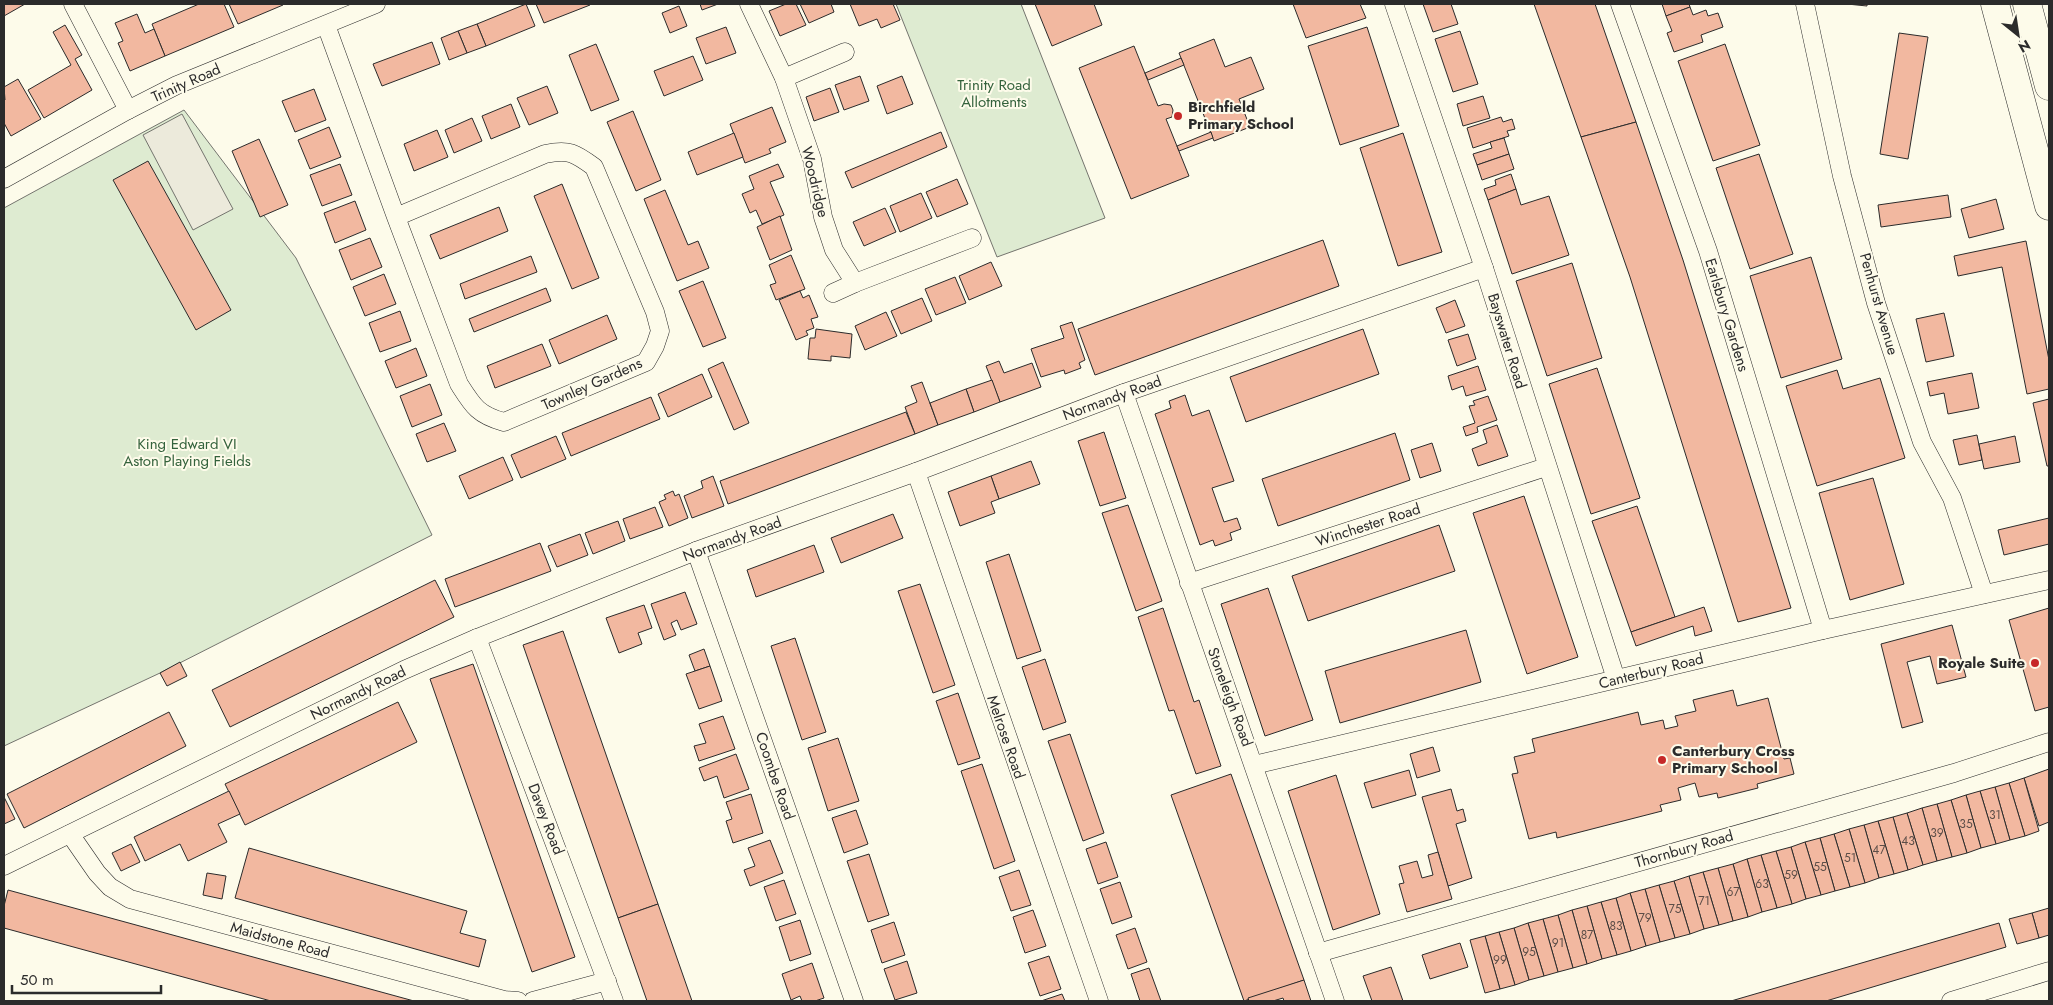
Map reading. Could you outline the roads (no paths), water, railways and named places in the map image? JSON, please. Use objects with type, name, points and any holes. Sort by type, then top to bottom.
[{"type":"highway","points":[[1995,4],[2049,206]]},
{"type":"highway","points":[[2028,4],[2049,86]]},
{"type":"street","points":[[73,4],[128,110]]},
{"type":"street","name":"Trinity Road","points":[[4,179],[177,85],[376,4]]},
{"type":"street","name":"Woodridge","points":[[749,4],[784,78],[812,158],[823,217],[834,250],[855,283]]},
{"type":"street","name":"Bayswater Road","points":[[1394,4],[1484,268],[1546,467],[1616,680]]},
{"type":"street","name":"Earlsbury Gardens","points":[[1620,4],[1708,251],[1823,630]]},
{"type":"street","name":"Penhurst Avenue","points":[[1805,4],[1842,176],[1876,303],[1922,442],[1952,498],[1984,594]]},
{"type":"street","name":"Townley Gardens","points":[[326,25],[396,217],[459,384],[474,408],[487,418],[504,422],[646,362],[655,346],[660,331],[654,312],[594,168],[576,154],[561,150],[545,154],[396,217]]},
{"type":"street","points":[[784,78],[845,52]]},
{"type":"street","points":[[833,293],[972,238]]},
{"type":"street","name":"Normandy Road","points":[[4,866],[404,670],[477,638],[696,551],[916,472],[1124,393],[1484,268]]},
{"type":"street","name":"Stoneleigh Road","points":[[1124,393],[1335,1001]]},
{"type":"street","name":"Winchester Road","points":[[1189,583],[1546,467]]},
{"type":"street","name":"Melrose Road","points":[[916,472],[1041,838],[1099,1001]]},
{"type":"street","name":"Coombe Road","points":[[696,551],[854,1001]]},
{"type":"street","name":"Canterbury Road","points":[[1254,765],[1823,630],[2049,580]]},
{"type":"street","name":"Davey Road","points":[[477,638],[614,1001]]},
{"type":"street","name":"Thornbury Road","points":[[1318,953],[1944,776],[2049,742]]},
{"type":"street","name":"Maidstone Road","points":[[70,834],[96,873],[110,887],[130,900],[504,1000],[518,1001]]},
{"type":"street","points":[[1951,1001],[2049,971]]},
{"type":"street","points":[[533,1001],[607,981]]},
{"type":"place","name":"Birchfield Primary School","points":[[1178,116]]},
{"type":"place","name":"Royale Suite","points":[[2035,663]]},
{"type":"place","name":"Canterbury Cross Primary School","points":[[1662,760]]},
{"type":"park label","name":"Trinity Road Allotments","points":[[994,94]]},
{"type":"park label","name":"King Edward VI Aston Playing Fields","points":[[187,452]]}]
